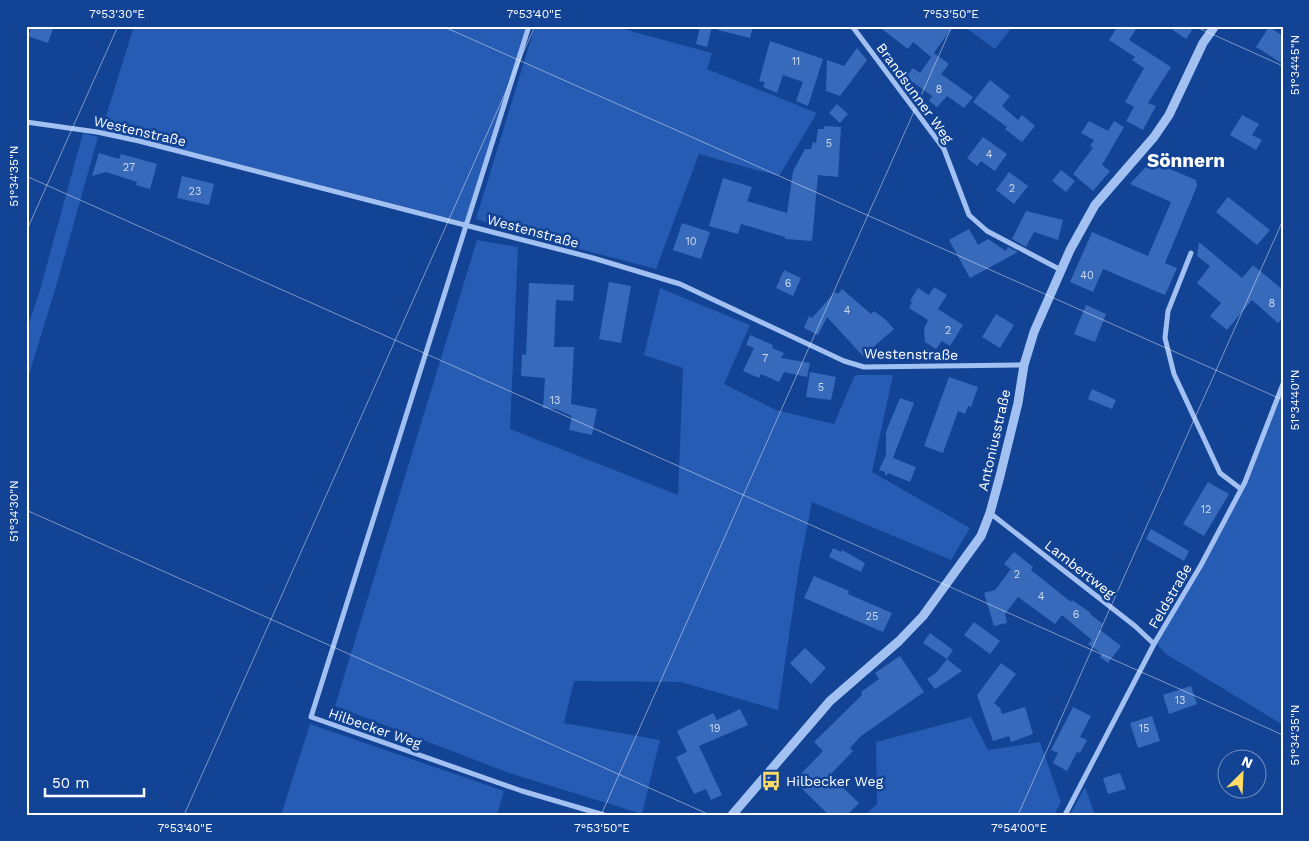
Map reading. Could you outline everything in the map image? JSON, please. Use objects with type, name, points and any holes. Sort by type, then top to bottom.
[{"type":"street","points":[[466,225],[529,26]]},
{"type":"street","name":"Brandsunner Weg","points":[[852,26],[944,149],[969,215],[987,231],[1061,270]]},
{"type":"street","name":"Antoniusstraße","points":[[732,815],[830,701],[898,641],[923,616],[981,536],[990,513],[1018,403],[1024,365],[1034,332],[1078,232],[1095,205],[1154,137],[1169,116],[1204,43],[1215,26]]},
{"type":"street","name":"Westenstraße","points":[[26,122],[97,132],[139,141],[593,258],[680,284],[844,361],[864,367],[1024,365]]},
{"type":"street","name":"Hilbecker Weg","points":[[466,225],[311,717],[522,791],[604,815]]},
{"type":"street","points":[[1191,253],[1168,311],[1165,338],[1174,374],[1220,473],[1241,490]]},
{"type":"street","name":"Feldstraße","points":[[1065,815],[1154,644],[1201,565],[1241,490],[1283,384]]},
{"type":"street","name":"Lambertweg","points":[[990,513],[1135,626],[1154,644]]},
{"type":"shaded area","points":[[134,26],[527,26],[465,222],[140,139],[101,132]]},
{"type":"shaded area","points":[[535,26],[619,26],[619,28],[712,53],[707,69],[817,113],[779,176],[699,154],[656,269],[519,233],[476,219]]},
{"type":"shaded area","points":[[963,26],[1013,26],[995,49]]},
{"type":"shaded area","points":[[83,133],[98,137],[55,290],[26,384],[26,333],[40,290]]},
{"type":"shaded area","points":[[477,240],[518,247],[510,429],[678,495],[683,368],[644,355],[660,288],[750,325],[724,384],[776,410],[834,424],[855,375],[893,375],[872,472],[970,528],[951,560],[812,502],[799,568],[778,710],[681,682],[574,681],[564,723],[660,740],[642,814],[509,773],[335,706]]},
{"type":"shaded area","points":[[1283,392],[1283,725],[1166,654],[1156,643],[1247,483]]},
{"type":"shaded area","points":[[971,717],[988,750],[1040,742],[1061,802],[1054,815],[865,815],[877,804],[876,742]]},
{"type":"shaded area","points":[[310,724],[504,791],[497,815],[281,815]]},
{"type":"shaded area","points":[[1085,787],[1095,815],[1070,815]]},
{"type":"building","points":[[32,26],[54,26],[48,43],[28,36]]},
{"type":"building","points":[[700,26],[712,26],[707,47],[696,44]]},
{"type":"building","points":[[719,26],[753,26],[750,38],[718,30]]},
{"type":"building","points":[[878,26],[953,26],[931,57],[913,42],[908,49]]},
{"type":"building","points":[[1118,26],[1138,26],[1129,40],[1171,67],[1148,103],[1156,106],[1143,130],[1126,121],[1134,107],[1125,102],[1144,68],[1132,60],[1135,57],[1109,40]]},
{"type":"building","points":[[1167,26],[1187,26],[1192,30],[1186,39]]},
{"type":"building","points":[[1269,27],[1283,36],[1283,64],[1256,47]]},
{"type":"building","points":[[770,41],[823,59],[808,106],[796,101],[803,82],[783,75],[777,93],[763,87],[765,82],[759,81]]},
{"type":"building","points":[[857,48],[867,60],[840,96],[826,91],[827,60],[844,66]]},
{"type":"building","points":[[934,53],[949,64],[941,74],[973,97],[964,108],[947,96],[937,107],[929,101],[932,96],[906,77],[913,68],[920,73]]},
{"type":"building","points":[[990,80],[1010,96],[1002,106],[1018,120],[1022,115],[1035,126],[1022,142],[1005,129],[1007,127],[973,102]]},
{"type":"building","points":[[837,104],[848,114],[840,123],[829,113]]},
{"type":"building","points":[[1242,115],[1259,124],[1252,135],[1262,140],[1256,150],[1230,135]]},
{"type":"building","points":[[1089,121],[1108,131],[1114,121],[1124,127],[1102,165],[1110,171],[1093,191],[1073,174],[1093,148],[1090,146],[1094,140],[1081,133]]},
{"type":"building","points":[[824,126],[841,127],[838,177],[818,175],[812,241],[785,239],[785,237],[741,224],[738,234],[709,226],[723,178],[752,187],[747,201],[787,213],[793,171],[805,149],[811,149],[813,142],[816,143],[818,129],[824,129]]},
{"type":"building","points":[[983,137],[1007,154],[995,171],[981,161],[977,166],[967,158]]},
{"type":"building","points":[[99,153],[119,159],[121,154],[157,164],[150,189],[136,185],[137,182],[106,172],[92,176]]},
{"type":"building","points":[[1151,161],[1196,180],[1197,186],[1165,263],[1177,268],[1165,295],[1103,269],[1093,292],[1070,282],[1092,232],[1148,256],[1171,202],[1130,184]]},
{"type":"building","points":[[1061,170],[1075,181],[1066,192],[1052,181]]},
{"type":"building","points":[[1009,172],[1028,186],[1014,204],[996,190]]},
{"type":"building","points":[[182,176],[214,184],[209,205],[177,198]]},
{"type":"building","points":[[1228,197],[1270,230],[1257,245],[1216,212]]},
{"type":"building","points":[[1026,211],[1063,220],[1058,240],[1034,232],[1026,247],[1012,239]]},
{"type":"building","points":[[682,223],[710,232],[701,259],[673,250]]},
{"type":"building","points":[[969,229],[978,245],[988,239],[1006,251],[1008,247],[1018,252],[970,278],[949,240]]},
{"type":"building","points":[[1199,242],[1242,278],[1253,265],[1283,290],[1283,317],[1278,323],[1252,300],[1227,330],[1210,316],[1221,303],[1197,283],[1210,266],[1197,256]]},
{"type":"building","points":[[784,270],[801,278],[793,296],[776,288]]},
{"type":"building","points":[[609,282],[631,286],[621,343],[599,339]]},
{"type":"building","points":[[529,283],[574,285],[573,301],[556,300],[554,347],[574,347],[571,404],[597,409],[592,435],[569,430],[572,416],[556,409],[543,408],[545,378],[521,376],[522,354],[526,355]]},
{"type":"building","points":[[934,287],[947,295],[938,309],[963,325],[950,346],[942,341],[936,349],[925,342],[924,329],[928,320],[909,308],[912,302],[910,301],[918,288],[929,295]]},
{"type":"building","points":[[842,289],[871,314],[874,311],[886,320],[894,329],[863,356],[827,317],[818,335],[804,328],[809,316],[812,318],[835,292],[838,294]]},
{"type":"building","points":[[1086,305],[1106,314],[1095,342],[1074,334]]},
{"type":"building","points":[[996,314],[1014,325],[1000,348],[982,337]]},
{"type":"building","points":[[750,335],[773,345],[772,348],[784,353],[781,358],[810,363],[807,377],[784,372],[779,382],[761,374],[759,378],[743,371],[754,348],[746,345]]},
{"type":"building","points":[[810,372],[836,377],[831,400],[806,397]]},
{"type":"building","points":[[949,377],[978,387],[971,407],[968,406],[965,414],[958,411],[943,453],[924,446]]},
{"type":"building","points":[[1092,389],[1116,400],[1112,409],[1088,399]]},
{"type":"building","points":[[900,398],[914,403],[893,458],[916,467],[910,482],[888,473],[885,475],[885,472],[879,470],[886,455],[886,432]]},
{"type":"building","points":[[1208,482],[1229,494],[1204,536],[1183,524]]},
{"type":"building","points":[[1151,529],[1189,551],[1184,561],[1146,539]]},
{"type":"building","points":[[833,548],[841,552],[842,550],[865,563],[861,572],[829,557]]},
{"type":"building","points":[[1014,552],[1033,567],[1031,570],[1071,602],[1072,600],[1091,613],[1103,624],[1099,629],[1121,646],[1108,663],[1100,657],[1102,654],[1088,644],[1092,640],[1062,615],[1055,624],[1018,597],[1005,614],[1007,623],[994,626],[984,593],[995,590],[1011,569],[1004,564]]},
{"type":"building","points":[[814,576],[849,591],[848,594],[892,613],[883,632],[804,598]]},
{"type":"building","points":[[974,622],[1000,641],[990,654],[964,635]]},
{"type":"building","points":[[930,633],[953,650],[947,659],[923,643]]},
{"type":"building","points":[[805,648],[826,668],[811,684],[790,663]]},
{"type":"building","points":[[900,656],[924,692],[861,736],[850,748],[853,751],[830,775],[859,803],[847,815],[829,815],[794,781],[823,751],[814,742],[862,695],[861,692],[879,679],[875,673]]},
{"type":"building","points":[[947,659],[962,671],[935,689],[927,679],[937,672]]},
{"type":"building","points":[[1001,663],[1016,674],[994,703],[1000,708],[1002,714],[1025,707],[1033,734],[1011,742],[1009,736],[993,741],[977,695]]},
{"type":"building","points":[[1191,686],[1197,704],[1169,714],[1163,695]]},
{"type":"building","points":[[1073,707],[1091,716],[1080,737],[1087,740],[1080,753],[1077,752],[1067,771],[1053,763],[1058,753],[1051,750]]},
{"type":"building","points":[[740,709],[748,725],[699,746],[722,795],[711,800],[706,789],[694,794],[676,757],[687,752],[677,731],[713,713],[717,720]]},
{"type":"building","points":[[1152,716],[1160,741],[1138,748],[1130,723]]},
{"type":"building","points":[[1120,773],[1126,789],[1108,794],[1103,778]]},
{"type":"place","name":"Hilbecker Weg","points":[[771,781]]},
{"type":"district","name":"Sönnern","points":[[1186,160]]}]
